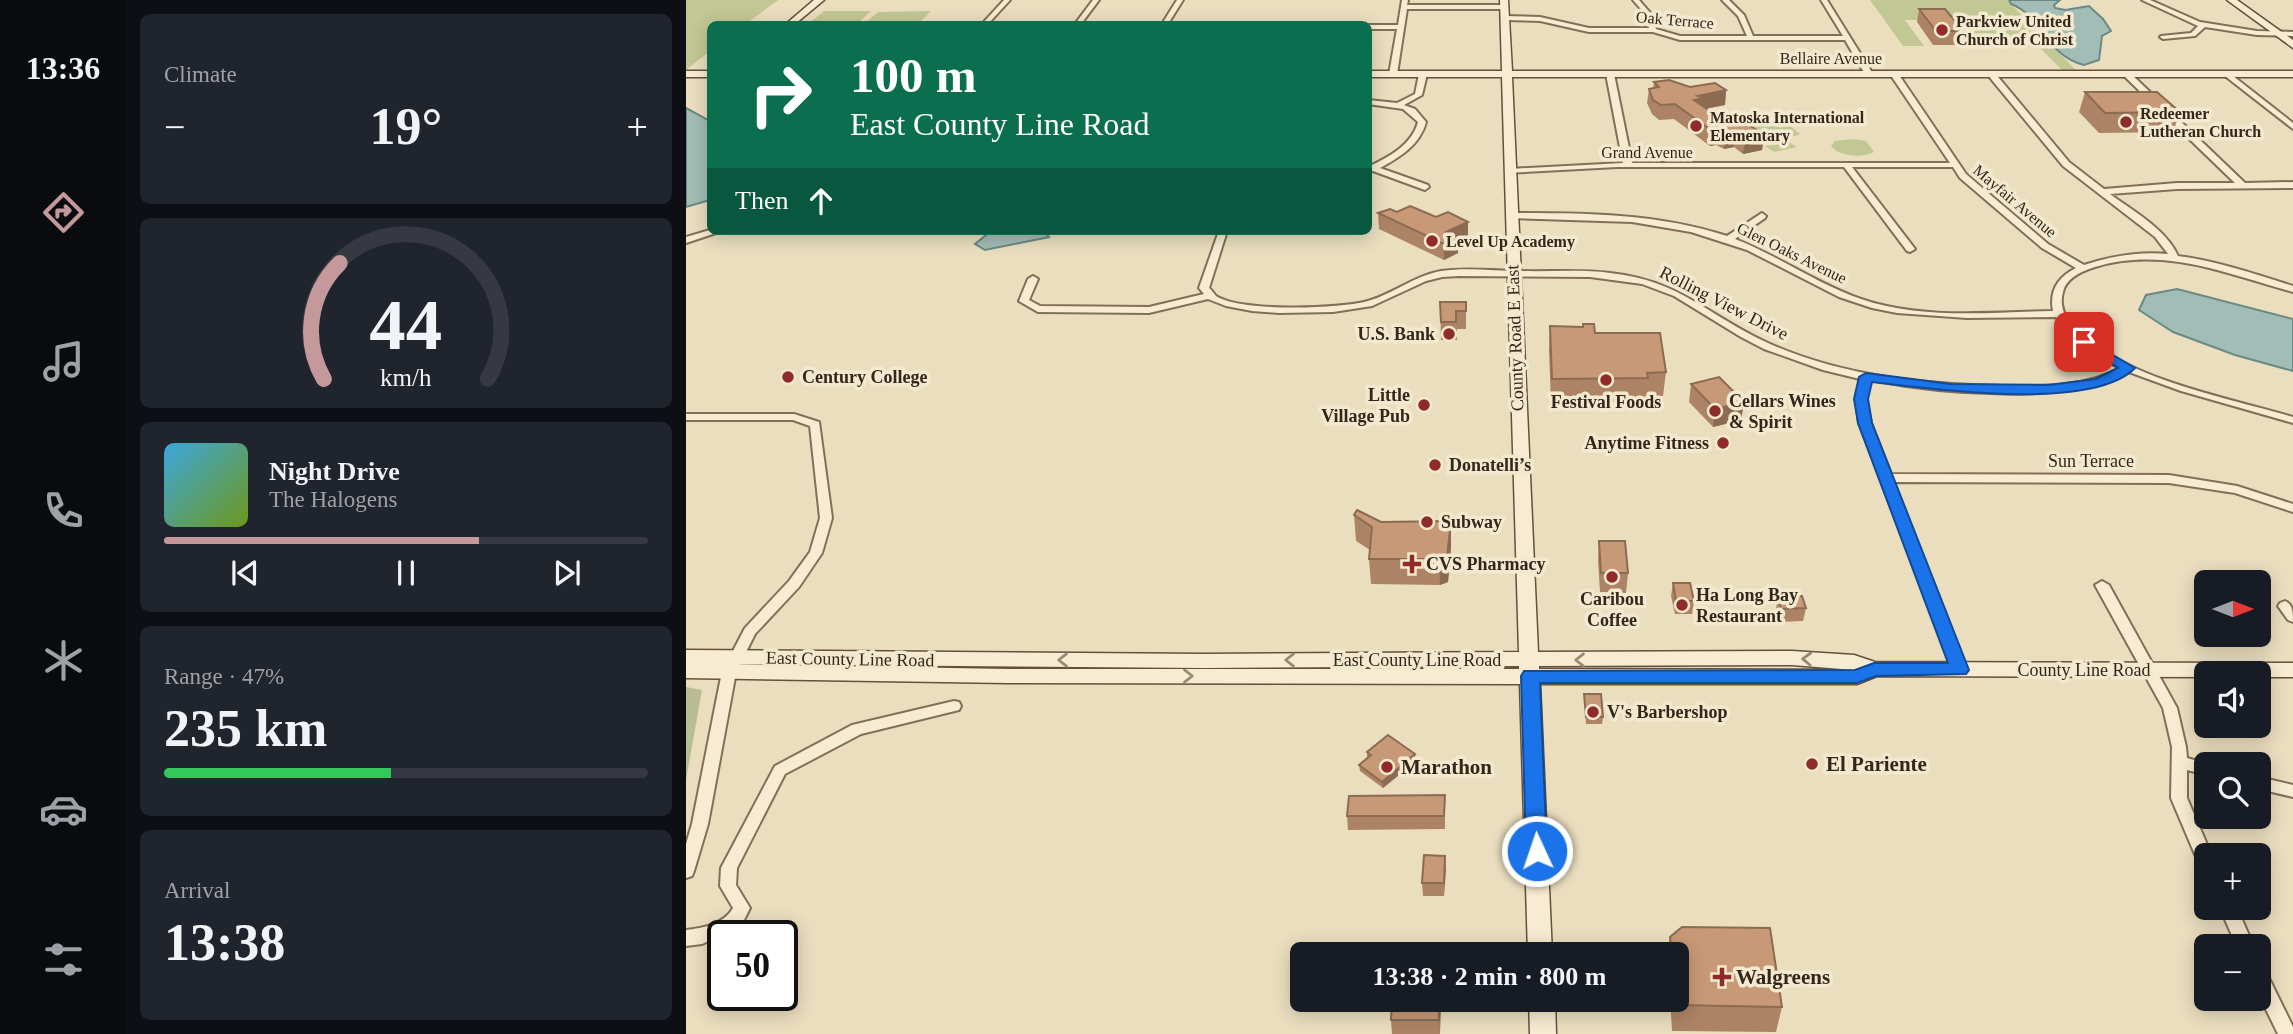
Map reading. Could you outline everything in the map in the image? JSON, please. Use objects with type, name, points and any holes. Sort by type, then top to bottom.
[{"type":"main road","points":[[794,21],[820,0]]},
{"type":"main road","points":[[2231,0],[2293,45]]},
{"type":"main road","name":"County Road E East","points":[[1504,8],[1508,171],[1540,942]]},
{"type":"main road","points":[[686,74],[707,74]]},
{"type":"main road","name":"Bellaire Avenue","points":[[1372,74],[2293,74]]},
{"type":"main road","points":[[686,657],[733,665]]},
{"type":"main road","points":[[686,671],[733,665]]},
{"type":"main road","name":"East County Line Road","points":[[733,665],[1008,676],[1530,668],[1857,677],[1874,669]]},
{"type":"main road","name":"County Line Road","points":[[1874,669],[2293,670]]},
{"type":"main road","points":[[1542,1012],[1543,1034]]},
{"type":"street","points":[[988,21],[1007,0]]},
{"type":"street","points":[[1080,21],[1096,0]]},
{"type":"street","points":[[1167,21],[1180,0]]},
{"type":"street","points":[[1636,0],[1649,15],[1653,30]]},
{"type":"street","points":[[1724,0],[1741,15],[1751,38]]},
{"type":"street","points":[[1824,0],[1869,74]]},
{"type":"street","points":[[2145,0],[2182,19],[2203,25],[2248,32],[2293,33]]},
{"type":"street","points":[[1393,74],[1404,4]]},
{"type":"street","name":"Oak Terrace","points":[[1404,4],[1504,8],[1588,30],[1653,30],[1680,38],[1846,38]]},
{"type":"street","points":[[2163,37],[2193,35],[2203,25]]},
{"type":"street","points":[[1372,27],[1400,27]]},
{"type":"street","points":[[1398,105],[1418,95],[1423,74]]},
{"type":"street","points":[[1610,74],[1628,165]]},
{"type":"street","name":"Mayfair Avenue","points":[[1894,74],[1954,165],[1972,185],[2045,246],[2083,268]]},
{"type":"street","points":[[1991,74],[2058,155],[2165,242],[2175,259]]},
{"type":"street","points":[[2126,74],[2242,185]]},
{"type":"street","points":[[2228,74],[2293,127]]},
{"type":"street","points":[[1372,102],[1398,105],[1417,114],[1422,126],[1408,145],[1372,168]]},
{"type":"street","name":"Grand Avenue","points":[[1508,171],[1628,165],[1954,165]]},
{"type":"street","points":[[1846,165],[1910,250]]},
{"type":"street","points":[[1372,169],[1425,187]]},
{"type":"street","points":[[2102,192],[2177,186],[2293,185]]},
{"type":"street","name":"Glen Oaks Avenue","points":[[1510,216],[1627,218],[1691,229],[1729,239],[1766,255],[1832,291],[1874,306],[1930,314],[2060,314]]},
{"type":"street","points":[[1729,239],[1762,216]]},
{"type":"street","points":[[686,240],[707,234]]},
{"type":"street","points":[[1034,279],[1024,301],[1032,307],[1046,310],[1149,310],[1207,296],[1205,283],[1222,235]]},
{"type":"street","points":[[2293,289],[2229,269],[2175,259],[2124,258],[2083,268],[2067,277],[2057,291],[2056,299],[2060,314],[2084,342],[2128,368],[2293,421]]},
{"type":"street","name":"Rolling View Drive","points":[[1207,296],[1224,304],[1249,309],[1347,308],[1371,303],[1416,281],[1442,274],[1603,275],[1648,282],[1675,293],[1730,328],[1769,347],[1828,368],[1866,377],[1951,388],[2049,389],[2098,383],[2128,368]]},
{"type":"street","points":[[1866,377],[1862,388],[1861,411],[1959,670]]},
{"type":"street","points":[[686,417],[794,417],[815,424],[826,518],[816,553],[794,584],[750,631],[733,665],[699,824],[686,871]]},
{"type":"street","name":"Sun Terrace","points":[[1886,478],[2169,479],[2226,487],[2293,508]]},
{"type":"street","points":[[2102,585],[2150,670],[2174,720],[2179,762],[2179,798],[2198,843]]},
{"type":"street","points":[[686,938],[702,936],[734,923],[742,908],[727,886],[729,869],[780,770],[857,729],[954,706]]},
{"type":"street","points":[[2179,762],[2194,766]]},
{"type":"street","points":[[2271,786],[2293,791]]},
{"type":"street","points":[[2271,1001],[2287,1034]]},
{"type":"green space","points":[[686,0],[778,0],[750,21],[707,21],[707,53],[686,70]]},
{"type":"green space","points":[[1870,0],[2007,0],[2077,71],[2063,71],[2039,47],[1977,47],[1953,20],[1905,20],[1924,46],[1903,46]]},
{"type":"green space","points":[[824,11],[871,11],[860,21],[812,21]]},
{"type":"green space","points":[[931,11],[921,21],[868,21],[878,12]]},
{"type":"green space","points":[[1756,113],[1780,128],[1789,125],[1800,134],[1779,135],[1797,147],[1774,152],[1765,146],[1776,144],[1767,138],[1778,135],[1761,136],[1725,119]]},
{"type":"green space","points":[[1835,141],[1866,141],[1874,152],[1851,155],[1831,146]]},
{"type":"green space","points":[[686,687],[702,690],[686,780]]},
{"type":"water","points":[[2009,0],[2060,0],[2054,5],[2055,8],[2065,10],[2089,6],[2111,31],[2102,36],[2099,60],[2084,65],[2071,60],[2052,44],[2030,17]]},
{"type":"water","points":[[686,108],[707,119],[707,201],[686,207]]},
{"type":"water","points":[[986,235],[1049,237],[985,250],[975,244]]},
{"type":"water","points":[[2177,289],[2293,319],[2293,371],[2235,355],[2173,332],[2139,310],[2146,295]]},
{"type":"building","points":[[1919,9],[1945,9],[1961,28],[1957,28],[1959,31],[1936,31]]},
{"type":"building","points":[[1669,80],[1690,87],[1715,83],[1726,90],[1698,96],[1704,98],[1694,100],[1723,120],[1737,117],[1764,135],[1745,139],[1736,132],[1726,134],[1718,130],[1712,131],[1675,104],[1661,105],[1653,100],[1649,89],[1659,87],[1654,82]]},
{"type":"building","points":[[2085,92],[2157,92],[2180,112],[2105,113]]},
{"type":"building","points":[[1410,206],[1436,217],[1448,212],[1468,222],[1446,232],[1458,237],[1444,244],[1378,213],[1390,209],[1397,212]]},
{"type":"building","points":[[1440,302],[1466,302],[1466,311],[1456,311],[1456,322],[1441,322]]},
{"type":"building","points":[[1583,324],[1594,324],[1595,333],[1660,333],[1666,372],[1647,373],[1648,378],[1552,379],[1550,326],[1583,327]]},
{"type":"building","points":[[1719,377],[1744,402],[1715,409],[1691,384]]},
{"type":"building","points":[[1357,510],[1381,522],[1451,521],[1447,557],[1369,559],[1372,527],[1354,515]]},
{"type":"building","points":[[1599,541],[1625,541],[1628,573],[1601,573]]},
{"type":"building","points":[[1673,583],[1690,583],[1694,601],[1676,601]]},
{"type":"building","points":[[1802,596],[1806,608],[1781,609],[1778,597]]},
{"type":"building","name":"V's Barbershop","points":[[1584,694],[1601,694],[1603,717],[1586,717]]},
{"type":"building","name":"Marathon","points":[[1388,735],[1415,754],[1382,782],[1359,765],[1371,755],[1367,752]]},
{"type":"building","points":[[1445,795],[1444,816],[1347,816],[1349,796]]},
{"type":"building","points":[[1424,855],[1445,856],[1444,883],[1422,883]]},
{"type":"building","points":[[1682,927],[1770,928],[1782,1007],[1689,1005],[1689,942],[1671,942],[1670,937]]},
{"type":"building","points":[[1391,1012],[1439,1012],[1439,1020],[1391,1020]]},
{"type":"place","name":"Parkview United Church of Christ","points":[[1942,30]]},
{"type":"place","name":"Redeemer Lutheran Church","points":[[2126,122]]},
{"type":"place","name":"Matoska International Elementary","points":[[1696,126]]},
{"type":"place","name":"Level Up Academy","points":[[1432,241]]},
{"type":"place","name":"U.S. Bank","points":[[1449,334]]},
{"type":"place","name":"Century College","points":[[788,377]]},
{"type":"place","name":"Festival Foods","points":[[1606,380]]},
{"type":"place","name":"Little Village Pub","points":[[1424,405]]},
{"type":"place","name":"Cellars Wines & Spirit","points":[[1715,411]]},
{"type":"place","name":"Anytime Fitness","points":[[1723,443]]},
{"type":"place","name":"Donatelli’s","points":[[1435,465]]},
{"type":"place","name":"Subway","points":[[1427,522]]},
{"type":"place","name":"CVS Pharmacy","points":[[1412,564]]},
{"type":"place","name":"Caribou Coffee","points":[[1612,577]]},
{"type":"place","name":"Ha Long Bay Restaurant","points":[[1682,605]]},
{"type":"place","name":"V's Barbershop","points":[[1593,712]]},
{"type":"place","name":"El Pariente","points":[[1812,764]]},
{"type":"place","name":"Marathon","points":[[1387,767]]},
{"type":"place","name":"Walgreens","points":[[1722,977]]},
{"type":"route","points":[[1537,851],[1531,676],[1857,677],[1874,669],[1959,670],[1861,411],[1862,388],[1866,377],[1951,388],[2049,389],[2098,383],[2128,368],[2084,342]]}]
